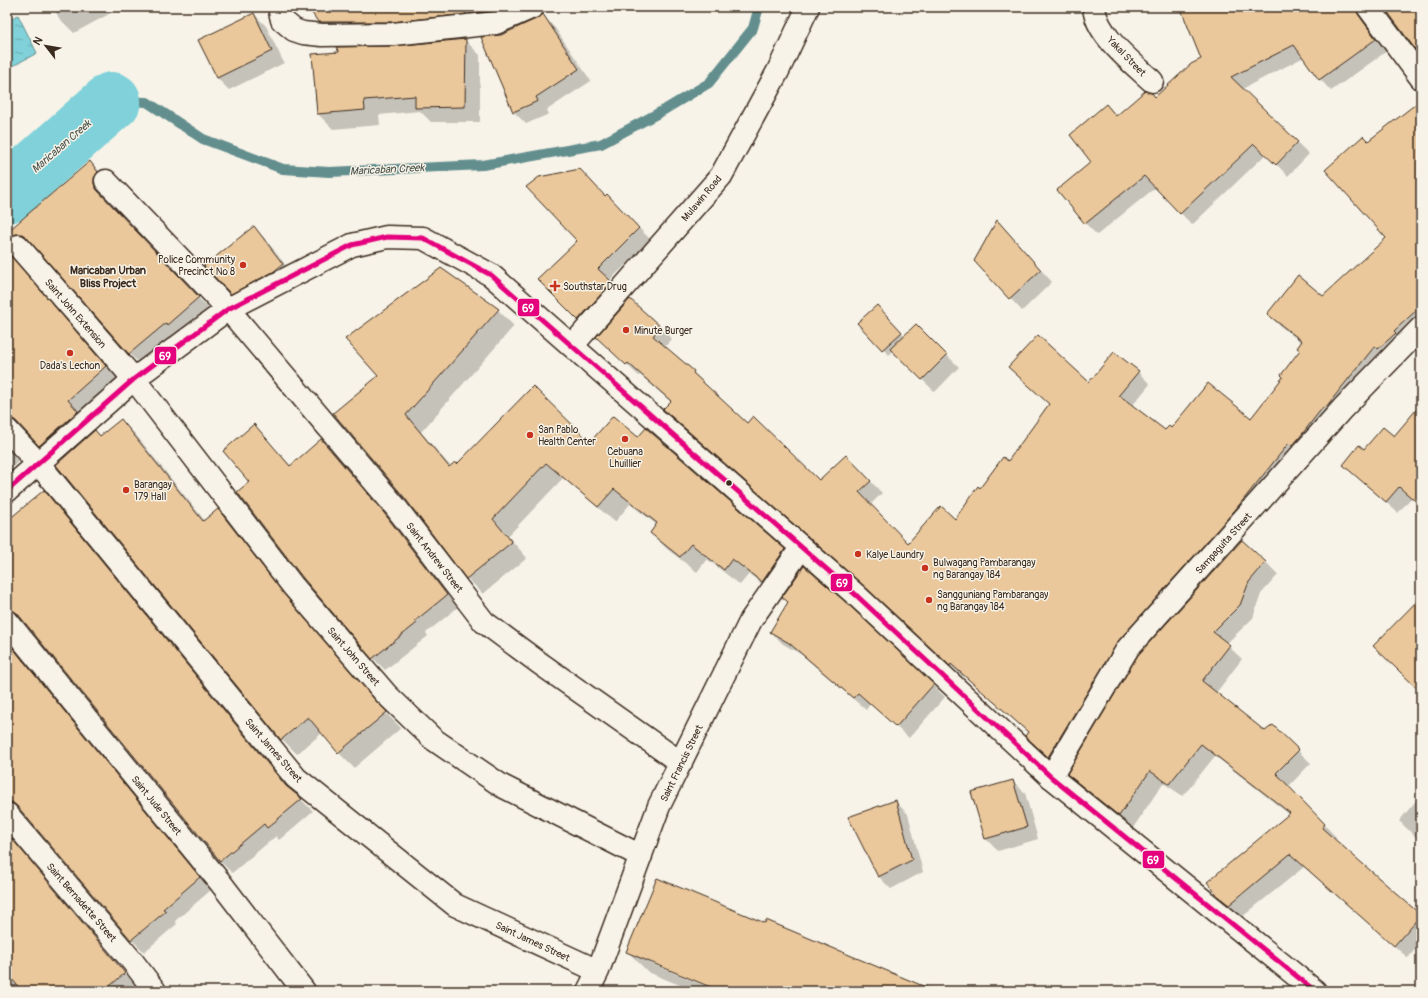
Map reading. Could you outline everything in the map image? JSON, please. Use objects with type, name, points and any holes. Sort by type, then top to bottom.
[{"type":"street","points":[[279,7],[282,20],[294,30],[303,33],[322,35],[393,34],[496,23],[533,7]]},
{"type":"street","name":"Mulawin Road","points":[[572,346],[721,176],[778,71],[808,7]]},
{"type":"street","name":"Yakal Street","points":[[1094,7],[1096,17],[1110,40],[1152,81]]},
{"type":"street","points":[[1368,7],[1421,78]]},
{"type":"street","name":"Saint Andrew Street","points":[[106,181],[228,309],[394,505],[484,622],[681,763]]},
{"type":"street","points":[[7,491],[134,379],[228,309],[352,245],[387,237],[423,238],[490,275],[856,595],[1051,777],[1315,991]]},
{"type":"street","name":"Saint John Extension","points":[[18,246],[134,379]]},
{"type":"street","name":"Sampaguita Street","points":[[1051,777],[1128,648],[1343,408],[1421,328]]},
{"type":"street","name":"Saint John Street","points":[[134,379],[293,586],[386,694],[433,739],[502,786],[641,856]]},
{"type":"street","name":"Saint James Street","points":[[7,430],[38,463],[296,778],[455,905],[598,971]]},
{"type":"street","name":"Saint Francis Street","points":[[588,991],[598,971],[659,806],[751,620],[801,548]]},
{"type":"street","name":"Saint Jude Street","points":[[7,621],[220,882],[304,991]]},
{"type":"street","name":"Saint Bernadette Street","points":[[7,814],[156,991]]},
{"type":"water","points":[[18,15],[37,53],[7,69],[7,21]]},
{"type":"building","points":[[308,7],[466,7],[466,14],[392,22],[318,22]]},
{"type":"building","points":[[467,7],[502,7],[493,11],[470,13]]},
{"type":"building","points":[[1180,7],[1356,7],[1358,14],[1376,39],[1319,80],[1294,45],[1231,77],[1298,142],[1276,165],[1254,144],[1180,214],[1144,176],[1085,224],[1057,190],[1091,162],[1070,135],[1106,104],[1116,116],[1145,91],[1152,93],[1155,97],[1191,64],[1201,59]]},
{"type":"building","points":[[1384,7],[1421,7],[1421,57]]},
{"type":"building","points":[[254,13],[272,51],[217,78],[198,40]]},
{"type":"building","points":[[543,14],[579,69],[536,97],[538,101],[513,112],[481,37],[501,35],[538,18]]},
{"type":"building","points":[[466,39],[465,107],[415,108],[415,96],[364,100],[365,110],[317,114],[312,54],[339,52],[336,47],[394,46]]},
{"type":"building","points":[[1421,100],[1421,306],[1394,331],[1396,333],[1378,349],[1375,346],[1325,408],[1323,407],[1299,438],[1292,446],[1289,443],[1235,510],[1119,640],[1048,757],[1025,736],[1028,732],[951,664],[950,666],[864,586],[663,409],[671,401],[628,363],[626,365],[596,337],[630,299],[661,327],[653,336],[694,371],[693,373],[747,423],[753,416],[819,480],[846,455],[871,481],[859,492],[908,543],[941,506],[955,519],[978,486],[980,488],[1003,457],[1008,461],[1049,404],[1008,367],[1038,335],[1089,382],[1114,352],[1139,371],[1119,395],[1165,430],[1169,426],[1171,428],[1208,383],[1251,418],[1283,377],[1281,375],[1300,350],[1297,348],[1302,341],[1267,314],[1298,275],[1323,296],[1386,238],[1325,170],[1363,136],[1368,141]]},
{"type":"building","points":[[90,161],[98,172],[94,178],[94,184],[97,190],[199,297],[167,325],[166,323],[129,354],[27,238],[22,234],[16,234],[10,236],[7,241],[7,232]]},
{"type":"building","points":[[580,169],[605,196],[607,194],[639,228],[598,269],[612,282],[578,320],[537,279],[577,241],[526,187],[539,177]]},
{"type":"building","points":[[997,220],[1041,270],[1009,299],[974,261]]},
{"type":"building","name":"Police Community Precinct № 8","points":[[254,226],[283,264],[273,272],[231,294],[204,266]]},
{"type":"building","points":[[7,251],[106,366],[68,400],[78,411],[39,446],[16,421],[11,418],[7,418]]},
{"type":"building","points":[[441,268],[499,309],[406,415],[449,467],[455,462],[457,464],[533,386],[590,442],[613,416],[638,437],[646,428],[785,549],[762,582],[732,559],[724,570],[691,544],[680,557],[650,533],[657,523],[614,489],[598,507],[546,463],[493,519],[512,542],[466,579],[404,497],[333,413],[378,376],[345,339]]},
{"type":"building","points":[[877,305],[902,332],[882,350],[857,323]]},
{"type":"building","points":[[916,324],[947,355],[922,380],[890,349]]},
{"type":"building","points":[[1421,404],[1421,506],[1399,487],[1386,502],[1343,465],[1359,445],[1364,449],[1383,427],[1394,436]]},
{"type":"building","points":[[121,419],[203,521],[218,509],[284,594],[387,712],[338,753],[308,717],[281,740],[56,465],[95,430],[100,436]]},
{"type":"building","points":[[254,424],[290,466],[321,439],[384,513],[447,595],[415,621],[417,623],[372,659],[303,578],[237,492],[249,482],[223,451]]},
{"type":"building","points":[[44,490],[286,786],[302,799],[267,828],[264,824],[220,861],[17,613],[7,609],[7,521]]},
{"type":"building","points":[[1242,540],[1266,562],[1249,582],[1240,605],[1213,632],[1230,645],[1202,681],[1265,731],[1273,725],[1299,750],[1276,773],[1325,824],[1322,828],[1421,915],[1394,946],[1290,854],[1229,905],[1219,897],[1207,882],[1290,813],[1201,744],[1169,784],[1150,771],[1119,816],[1067,774],[1138,655]]},
{"type":"building","points":[[804,566],[848,604],[934,684],[896,727],[858,693],[853,698],[789,643],[770,632],[788,602],[782,597]]},
{"type":"building","points":[[1421,597],[1421,692],[1373,646]]},
{"type":"building","points":[[7,641],[200,877],[163,909],[166,911],[131,940],[17,806],[12,802],[7,802]]},
{"type":"building","points":[[1013,780],[1027,827],[985,839],[971,792]]},
{"type":"building","points":[[896,800],[912,860],[878,877],[848,817]]},
{"type":"building","points":[[7,833],[125,973],[104,991],[22,991],[7,973]]},
{"type":"building","points":[[657,878],[765,923],[766,920],[935,991],[720,991],[626,952]]},
{"type":"waterway","name":"Maricaban Creek","points":[[112,101],[147,102],[203,139],[283,169],[329,172],[483,165],[601,144],[664,110],[709,83],[753,28],[759,7]]},
{"type":"waterway","name":"Maricaban Creek","points":[[7,194],[112,101]]},
{"type":"transit line","name":"69","points":[[7,491],[134,379],[228,309],[352,245],[387,237],[423,238],[491,275],[856,595],[1051,777],[1315,991]]},
{"type":"place","name":"Police Community Precinct № 8","points":[[243,265]]},
{"type":"place","name":"Southstar Drug","points":[[555,286]]},
{"type":"place","name":"Minute Burger","points":[[626,330]]},
{"type":"place","name":"Dada's Lechon","points":[[70,353]]},
{"type":"place","name":"San Pablo Health Center","points":[[530,435]]},
{"type":"place","name":"Cebuana Lhuillier","points":[[625,439]]},
{"type":"place","name":"Barangay 179 Hall","points":[[126,490]]},
{"type":"place","name":"Kalye Laundry","points":[[858,554]]},
{"type":"place","name":"Bulwagang Pambarangay ng Barangay 184","points":[[925,568]]},
{"type":"place","name":"Sangguniang Pambarangay ng Barangay 184","points":[[929,600]]},
{"type":"district","name":"Maricaban Urban Bliss Project","points":[[108,276]]}]
